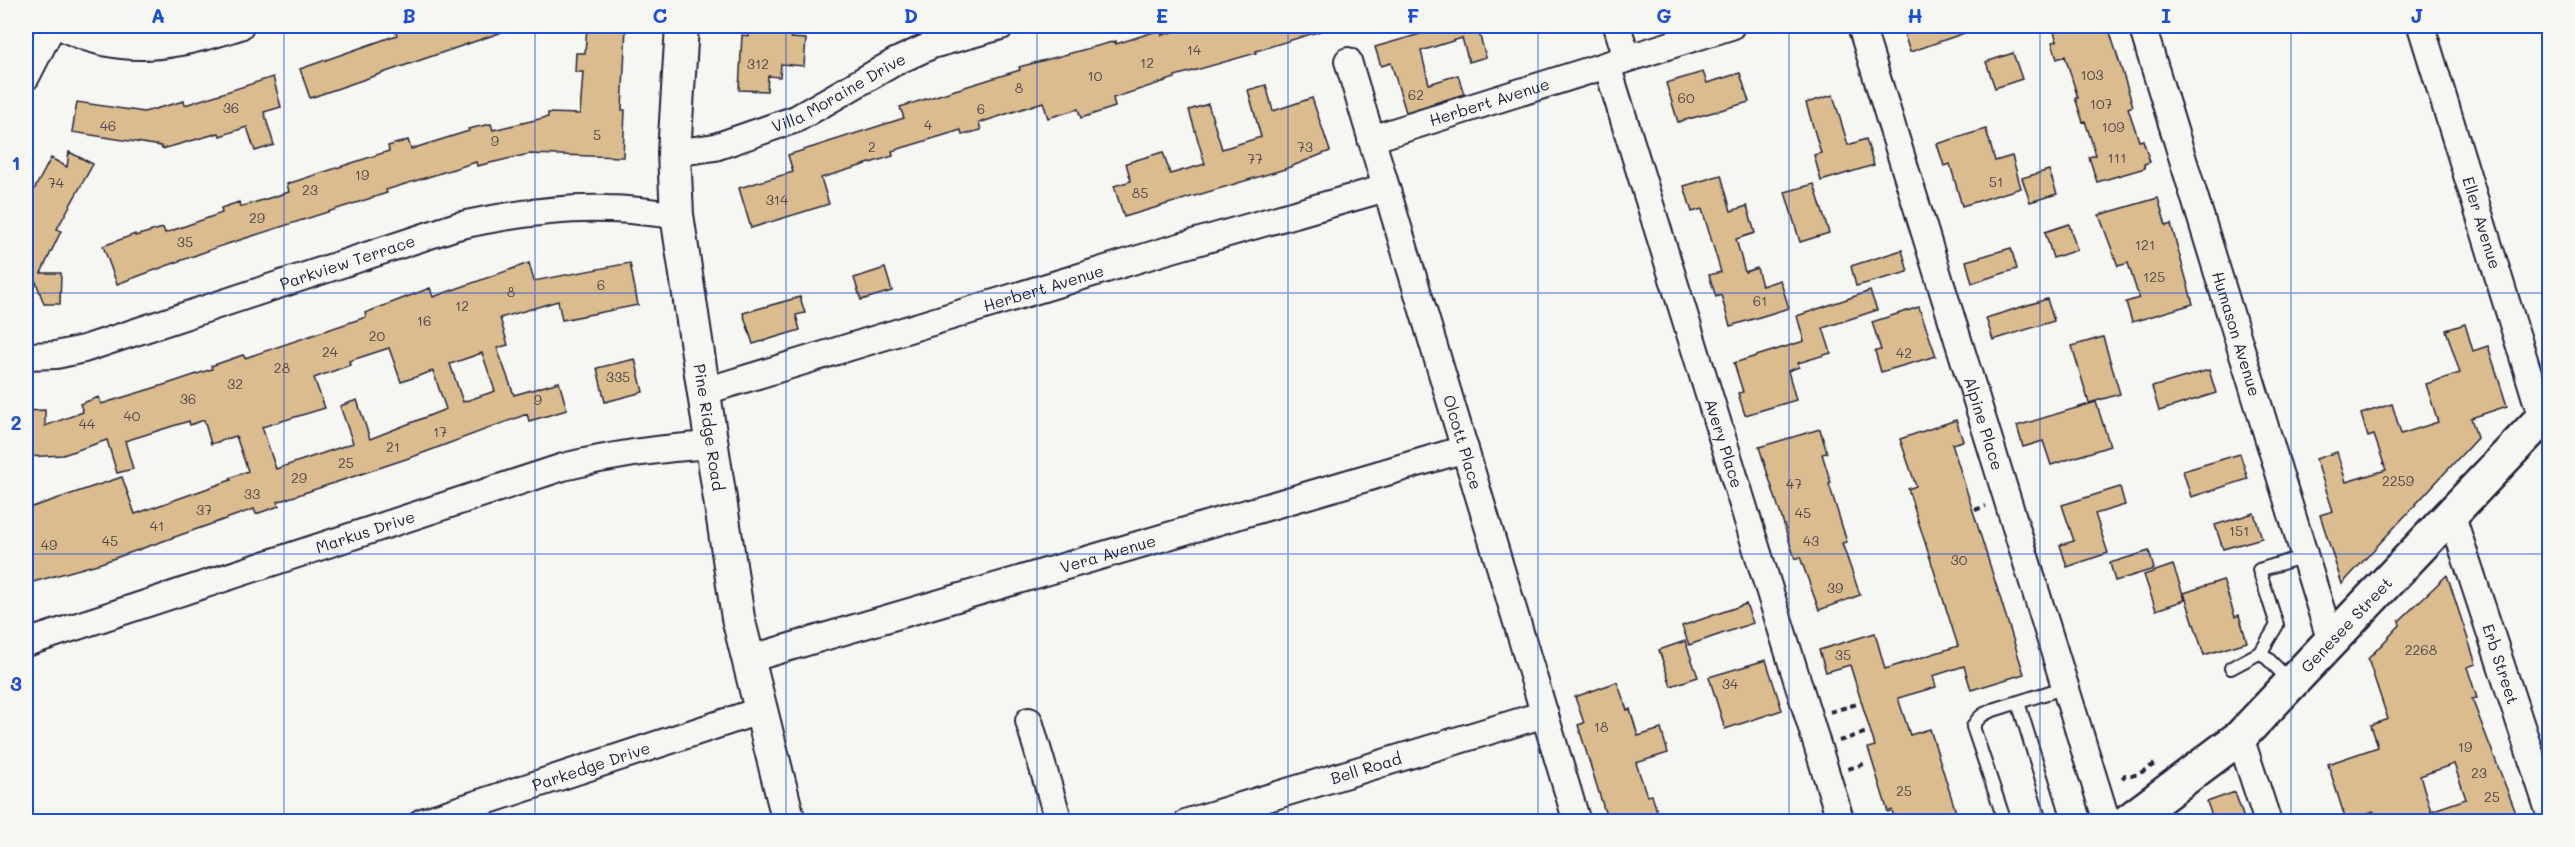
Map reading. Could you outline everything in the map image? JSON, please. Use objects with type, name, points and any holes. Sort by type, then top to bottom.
[{"type":"main road","name":"Genesee Street","points":[[2127,822],[2240,737],[2546,414]]},
{"type":"street","points":[[26,78],[52,26]]},
{"type":"street","points":[[60,26],[76,34],[109,44],[130,46],[181,43],[240,26]]},
{"type":"street","name":"Pine Ridge Road","points":[[682,26],[674,153],[677,215],[738,618],[789,822]]},
{"type":"street","name":"Villa Moraine Drive","points":[[674,153],[715,147],[796,119],[895,62],[960,31],[1001,26]]},
{"type":"street","name":"Avery Place","points":[[1617,26],[1617,62],[1841,822]]},
{"type":"street","name":"Herbert Avenue","points":[[1371,139],[1731,26]]},
{"type":"street","name":"Alpine Place","points":[[1861,26],[2107,822]]},
{"type":"street","name":"Humason Avenue","points":[[2142,26],[2331,642]]},
{"type":"street","name":"Eller Avenue","points":[[2421,26],[2546,414]]},
{"type":"street","name":"Olcott Place","points":[[1348,61],[1577,822]]},
{"type":"street","name":"Herbert Avenue","points":[[702,392],[1166,251],[1386,188]]},
{"type":"street","name":"Parkview Terrace","points":[[26,356],[56,355],[84,349],[457,226],[558,210],[609,209],[677,215]]},
{"type":"street","name":"Markus Drive","points":[[26,643],[563,466],[605,457],[711,445]]},
{"type":"street","name":"Vera Avenue","points":[[749,659],[1465,449]]},
{"type":"street","name":"Erb Street","points":[[2451,513],[2550,814]]},
{"type":"street","name":"Parkedge Drive","points":[[422,822],[762,710]]},
{"type":"street","name":"Bell Road","points":[[1188,822],[1545,714]]},
{"type":"street","points":[[1029,721],[1059,822]]},
{"type":"street","points":[[2240,737],[2268,822]]},
{"type":"lane","points":[[2231,668],[2261,652],[2277,626],[2259,570],[2304,556]]},
{"type":"lane","points":[[2261,652],[2291,683]]},
{"type":"lane","points":[[2005,822],[1973,728],[1981,715],[2066,687]]},
{"type":"lane","points":[[2018,702],[2055,822]]},
{"type":"path","points":[[1975,510],[1988,505]]},
{"type":"path","points":[[1823,714],[1857,704]]},
{"type":"path","points":[[1832,744],[1868,732]]},
{"type":"path","points":[[2124,777],[2141,774],[2160,761]]},
{"type":"path","points":[[1841,772],[1867,763]]},
{"type":"building","points":[[407,26],[513,26],[514,28],[310,98],[300,69],[397,35],[395,30]]},
{"type":"building","points":[[587,26],[626,26],[622,110],[625,110],[623,157],[529,154],[477,166],[476,162],[218,247],[117,284],[103,246],[135,234],[135,236],[163,228],[165,233],[222,213],[221,208],[239,202],[240,207],[289,192],[287,184],[389,151],[388,146],[408,140],[411,149],[469,131],[468,129],[491,124],[493,130],[548,117],[548,113],[580,114],[583,72],[575,72],[576,53],[585,53]]},
{"type":"building","points":[[749,26],[791,26],[791,38],[806,39],[804,66],[781,64],[780,77],[768,76],[767,91],[739,90],[742,35],[749,36]]},
{"type":"building","points":[[1193,26],[1324,26],[1324,30],[1256,51],[1256,53],[1175,76],[1175,78],[1113,98],[1115,107],[1081,118],[1078,109],[1048,118],[1043,102],[979,123],[981,130],[962,135],[961,130],[892,151],[893,156],[821,178],[829,204],[751,228],[739,188],[793,172],[788,155],[904,118],[900,107],[1020,70],[1019,67],[1116,41],[1116,44],[1160,30],[1162,35]]},
{"type":"building","points":[[1448,26],[1477,26],[1486,57],[1469,62],[1462,38],[1421,51],[1429,84],[1458,75],[1464,94],[1406,112],[1391,63],[1381,66],[1375,47]]},
{"type":"building","points":[[1917,26],[1979,26],[1979,28],[1910,52],[1903,31]]},
{"type":"building","points":[[2052,26],[2108,26],[2133,106],[2128,108],[2139,141],[2143,140],[2150,162],[2144,164],[2145,168],[2097,182],[2089,157],[2096,155],[2075,98],[2078,98],[2065,56],[2057,59],[2052,42],[2057,41]]},
{"type":"building","points":[[2013,53],[2022,79],[1995,88],[1986,62]]},
{"type":"building","points":[[1703,72],[1707,83],[1740,73],[1749,102],[1678,122],[1666,83]]},
{"type":"building","points":[[273,77],[281,107],[264,112],[274,145],[255,151],[247,127],[220,136],[219,133],[162,149],[161,146],[72,132],[77,102],[144,112],[184,101],[185,105]]},
{"type":"building","points":[[1266,85],[1273,111],[1312,98],[1330,151],[1285,169],[1124,217],[1114,186],[1131,181],[1126,163],[1163,152],[1170,174],[1205,164],[1189,110],[1208,104],[1222,149],[1261,137],[1248,90]]},
{"type":"building","points":[[1833,95],[1848,145],[1866,139],[1874,165],[1821,181],[1814,155],[1821,153],[1806,103]]},
{"type":"building","points":[[1986,129],[1995,161],[2012,156],[2021,188],[1962,206],[1950,164],[1944,166],[1937,144]]},
{"type":"building","points":[[69,152],[93,164],[57,229],[61,231],[41,273],[61,273],[60,304],[44,304],[36,282],[26,304],[26,205],[51,158],[67,167]]},
{"type":"building","points":[[2049,170],[2057,194],[2030,202],[2022,178]]},
{"type":"building","points":[[1721,175],[1731,211],[1747,206],[1755,233],[1736,239],[1745,272],[1757,268],[1762,286],[1780,280],[1789,308],[1730,326],[1721,295],[1716,297],[1709,275],[1721,272],[1702,209],[1692,212],[1684,186]]},
{"type":"building","points":[[1814,184],[1829,233],[1800,242],[1785,192]]},
{"type":"building","points":[[2158,198],[2166,226],[2171,224],[2193,304],[2132,322],[2126,302],[2139,298],[2128,263],[2118,266],[2099,215]]},
{"type":"building","points":[[2069,224],[2077,250],[2053,258],[2045,232]]},
{"type":"building","points":[[2011,248],[2017,269],[1972,283],[1966,261]]},
{"type":"building","points":[[1902,250],[1908,272],[1856,286],[1851,266]]},
{"type":"building","points":[[529,263],[534,281],[630,263],[638,305],[562,320],[558,301],[500,318],[508,345],[497,348],[514,395],[559,382],[567,410],[529,421],[527,414],[415,456],[277,502],[279,506],[256,514],[254,509],[101,563],[26,584],[26,509],[122,477],[135,514],[231,480],[230,478],[248,471],[236,436],[211,444],[204,420],[190,425],[189,421],[125,441],[133,469],[117,473],[107,440],[63,455],[26,457],[26,411],[45,410],[45,426],[83,412],[80,404],[99,397],[101,404],[167,384],[212,369],[211,366],[243,355],[245,358],[366,317],[365,313],[430,288],[433,297]],"holes":[[[389,348],[401,382],[433,371],[446,409],[370,439],[357,400],[340,406],[353,443],[276,469],[262,427],[325,408],[314,378],[350,365],[349,361]],[[482,353],[495,391],[463,402],[450,364]]]},
{"type":"building","points":[[885,268],[892,291],[861,300],[854,278]]},
{"type":"building","points":[[1870,291],[1877,310],[1823,328],[1831,353],[1798,363],[1799,367],[1788,371],[1796,400],[1745,415],[1738,393],[1743,392],[1734,363],[1804,341],[1797,316]]},
{"type":"building","points":[[800,297],[805,313],[796,315],[800,330],[753,344],[743,313]]},
{"type":"building","points":[[2047,299],[2054,321],[1993,340],[1986,318]]},
{"type":"building","points":[[1919,307],[1936,356],[1881,372],[1875,351],[1881,350],[1872,322]]},
{"type":"building","points":[[2465,324],[2473,351],[2488,346],[2507,406],[2471,418],[2477,438],[2342,584],[2320,515],[2333,511],[2316,459],[2337,452],[2346,482],[2386,470],[2374,435],[2368,437],[2361,414],[2392,404],[2401,434],[2438,422],[2426,384],[2460,373],[2446,330]]},
{"type":"building","points":[[2103,337],[2120,394],[2089,403],[2072,346]]},
{"type":"building","points":[[635,359],[643,392],[605,402],[597,368]]},
{"type":"building","points":[[2209,370],[2216,393],[2159,411],[2152,387]]},
{"type":"building","points":[[2096,402],[2110,446],[2051,465],[2043,441],[2023,447],[2017,426]]},
{"type":"building","points":[[1956,420],[1963,441],[1952,444],[2024,674],[1971,690],[1964,666],[1933,676],[1936,687],[1898,698],[1910,735],[1930,729],[1959,822],[1895,822],[1892,810],[1888,812],[1868,748],[1875,746],[1850,665],[1826,672],[1819,650],[1875,633],[1885,669],[1958,646],[1908,489],[1916,486],[1900,439]]},
{"type":"building","points":[[1820,429],[1827,453],[1822,454],[1831,483],[1829,484],[1847,542],[1842,543],[1860,595],[1819,610],[1800,557],[1795,559],[1759,447]]},
{"type":"building","points":[[2240,454],[2248,479],[2191,497],[2183,471]]},
{"type":"building","points":[[2120,487],[2125,505],[2095,514],[2108,553],[2067,567],[2060,545],[2074,541],[2062,505]]},
{"type":"building","points":[[2254,513],[2262,538],[2223,549],[2215,525]]},
{"type":"building","points":[[2149,551],[2154,569],[2115,581],[2110,563]]},
{"type":"building","points":[[2173,565],[2185,600],[2156,610],[2144,575]]},
{"type":"building","points":[[2447,575],[2476,664],[2467,667],[2477,698],[2472,699],[2516,813],[2491,822],[2377,822],[2374,812],[2346,821],[2328,764],[2378,747],[2371,725],[2388,719],[2368,659],[2400,625],[2399,621]],"holes":[[[2454,764],[2466,799],[2431,811],[2420,776]]]},
{"type":"building","points":[[2223,580],[2235,617],[2239,615],[2247,642],[2204,655],[2184,593]]},
{"type":"building","points":[[1746,604],[1753,623],[1689,645],[1682,626]]},
{"type":"building","points":[[1685,641],[1698,677],[1671,686],[1659,650]]},
{"type":"building","points":[[1766,660],[1782,710],[1725,729],[1709,677]]},
{"type":"building","points":[[1617,682],[1627,710],[1630,709],[1638,736],[1661,729],[1668,753],[1636,763],[1647,796],[1652,795],[1659,818],[1648,822],[1608,822],[1578,725],[1584,723],[1575,697]]},
{"type":"building","points":[[2235,792],[2245,822],[2214,822],[2207,802]]}]
